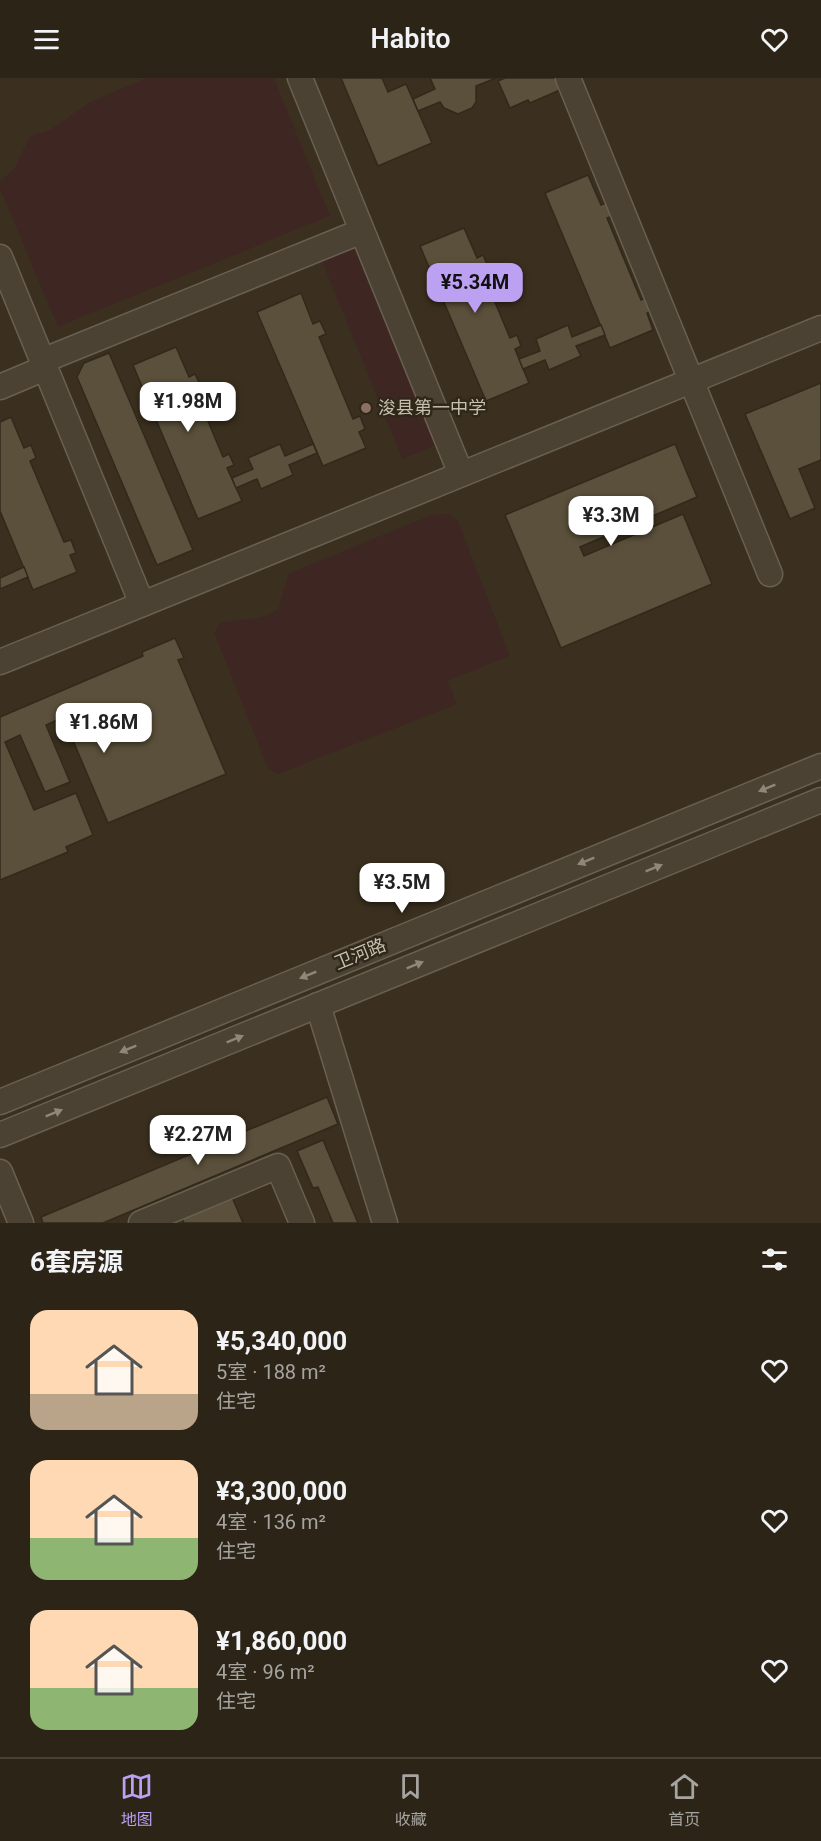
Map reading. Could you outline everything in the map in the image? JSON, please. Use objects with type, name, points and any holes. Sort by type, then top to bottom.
[{"type":"street","points":[[300,78],[461,474]]},
{"type":"street","points":[[568,78],[770,573]]},
{"type":"street","points":[[0,387],[44,365],[362,231]]},
{"type":"street","points":[[0,257],[142,604]]},
{"type":"street","points":[[0,662],[821,328]]},
{"type":"street","name":"卫河路","points":[[0,1102],[821,766]]},
{"type":"street","name":"卫河路","points":[[0,1135],[821,800]]},
{"type":"street","points":[[318,1005],[385,1223]]},
{"type":"street","points":[[141,1223],[278,1166],[302,1223]]},
{"type":"street","points":[[0,1172],[21,1223]]},
{"type":"shaded area","points":[[146,78],[274,78],[330,216],[58,327],[0,189],[0,181],[14,169],[30,136],[50,130],[90,102]]},
{"type":"shaded area","points":[[348,246],[358,252],[437,445],[402,459],[319,254]]},
{"type":"shaded area","points":[[448,514],[458,521],[510,656],[448,681],[457,704],[279,774],[268,769],[214,633],[220,623],[257,618],[278,609],[289,573],[432,515]]},
{"type":"building","points":[[341,78],[382,78],[388,92],[406,84],[432,143],[378,166]]},
{"type":"building","points":[[430,78],[496,78],[476,86],[476,102],[472,108],[458,114],[444,108],[440,102],[418,111],[413,99],[435,89]]},
{"type":"building","points":[[505,78],[555,78],[560,90],[530,103],[528,100],[510,108],[498,81]]},
{"type":"building","points":[[588,175],[601,205],[608,202],[613,216],[607,218],[641,300],[647,297],[653,310],[647,313],[653,330],[610,348],[545,193]]},
{"type":"building","points":[[464,228],[477,258],[483,255],[489,269],[482,271],[510,338],[517,335],[521,346],[515,349],[529,383],[486,401],[420,246]]},
{"type":"building","points":[[301,293],[313,324],[320,321],[326,334],[319,337],[353,419],[360,416],[365,429],[359,432],[366,448],[323,466],[257,312]]},
{"type":"building","points":[[568,325],[572,337],[601,325],[605,335],[576,346],[581,356],[549,370],[545,360],[523,369],[519,359],[540,351],[536,339]]},
{"type":"building","points":[[176,347],[189,377],[195,374],[201,387],[195,390],[223,457],[229,454],[234,465],[227,468],[242,501],[198,519],[133,365]]},
{"type":"building","points":[[109,353],[193,550],[157,565],[77,377],[84,363]]},
{"type":"building","points":[[821,383],[821,460],[799,469],[815,508],[790,519],[745,414]]},
{"type":"building","points":[[11,417],[24,448],[31,445],[36,458],[30,461],[64,542],[71,540],[76,553],[70,555],[77,572],[33,590],[0,511],[0,422]]},
{"type":"building","points":[[280,444],[285,456],[313,444],[317,453],[289,465],[293,475],[261,489],[257,479],[236,488],[232,478],[253,469],[248,458]]},
{"type":"building","points":[[675,444],[697,497],[580,547],[584,556],[683,514],[712,584],[561,648],[505,515]]},
{"type":"building","points":[[24,567],[28,577],[0,589],[0,578]]},
{"type":"building","points":[[175,638],[184,658],[178,660],[226,774],[108,823],[63,717],[46,725],[70,782],[45,792],[20,735],[5,742],[34,810],[76,793],[93,835],[66,847],[68,852],[0,880],[0,717],[143,656],[142,652]]},
{"type":"building","points":[[327,1097],[338,1124],[103,1223],[43,1223],[41,1217]]},
{"type":"building","points":[[323,1140],[358,1223],[333,1223],[318,1187],[313,1188],[297,1151]]},
{"type":"building","points":[[232,1197],[243,1223],[184,1223],[182,1218]]},
{"type":"place","name":"浚县第一中学","points":[[366,408]]}]
